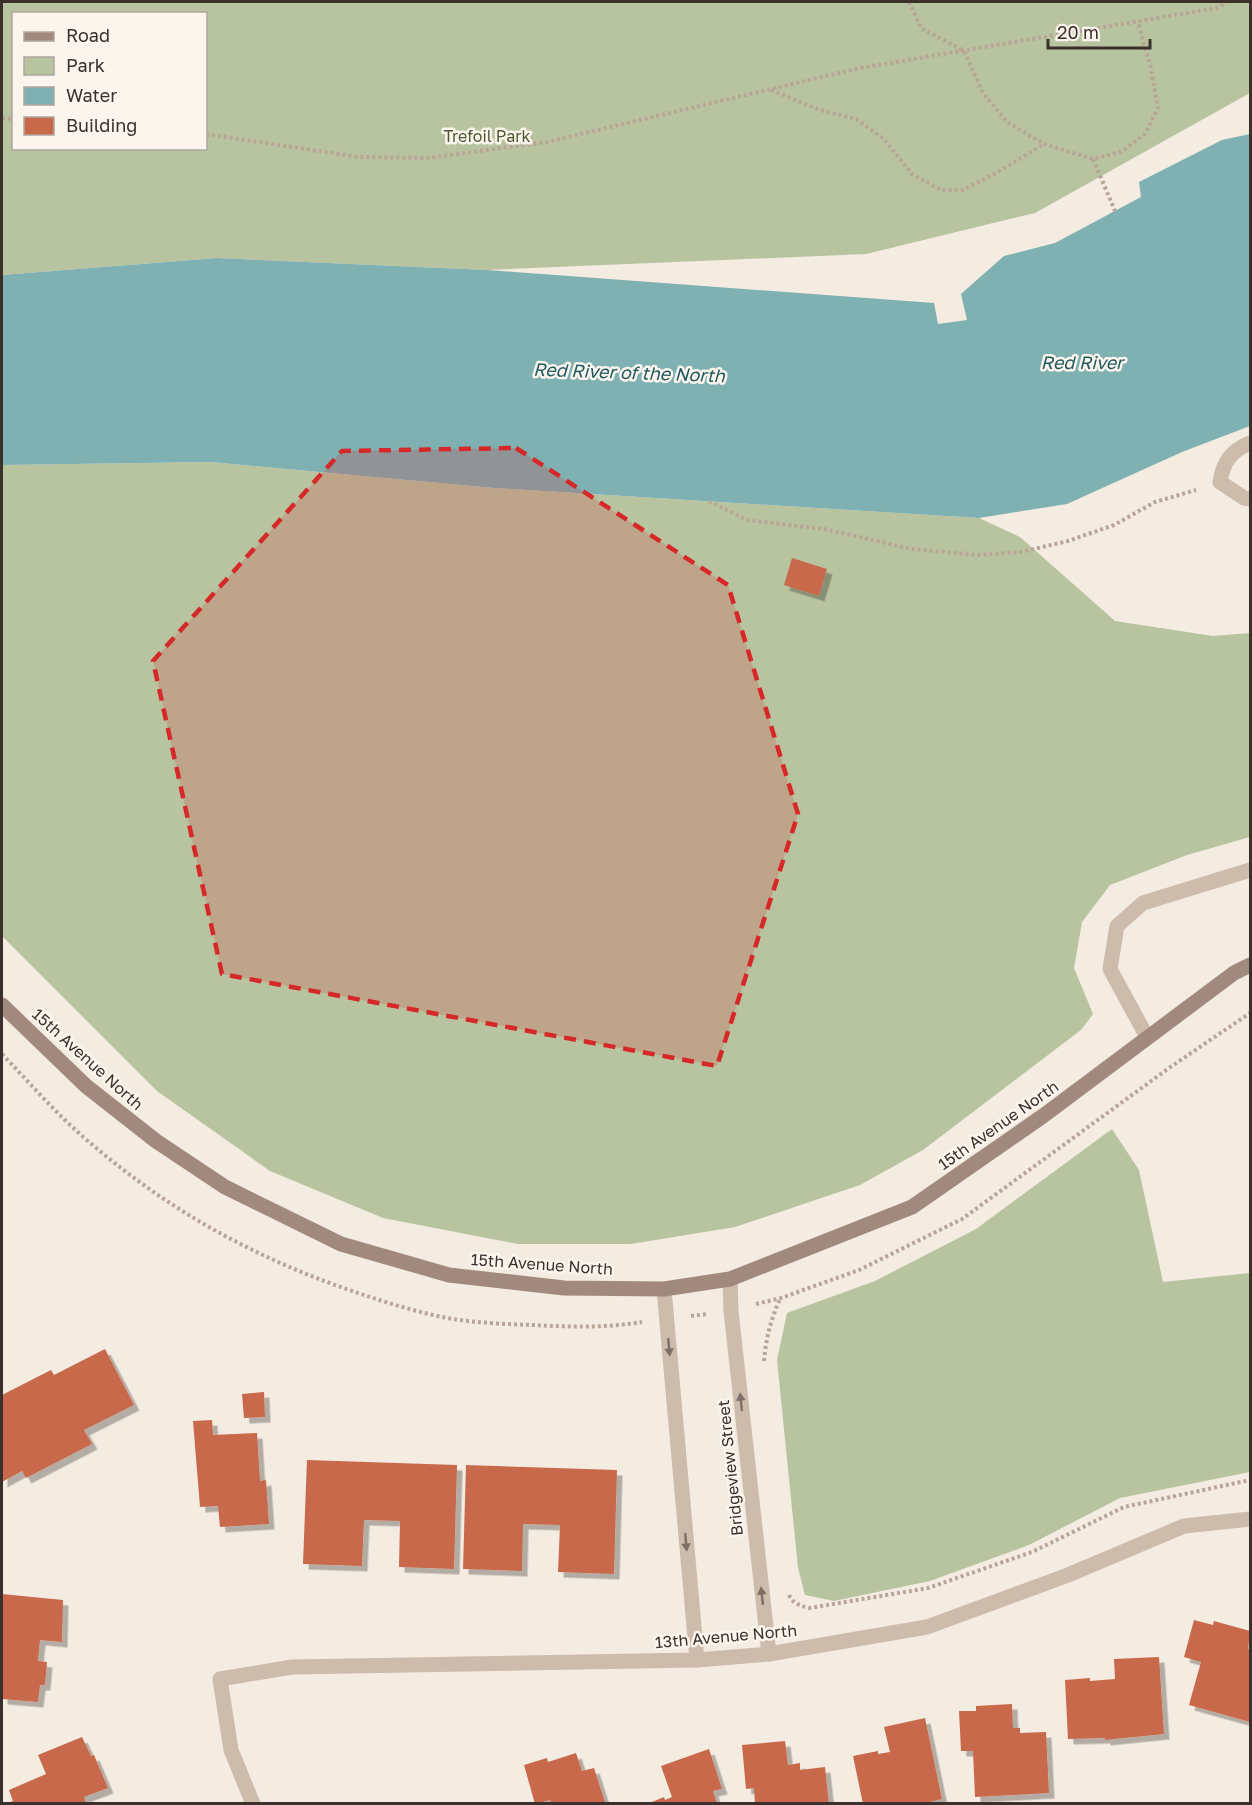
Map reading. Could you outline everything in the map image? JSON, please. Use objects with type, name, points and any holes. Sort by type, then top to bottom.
[{"type":"main road","name":"15th Avenue North","points":[[2,1005],[86,1086],[156,1141],[225,1187],[341,1244],[449,1275],[564,1288],[664,1289],[730,1279],[912,1207],[1043,1116],[1234,973],[1251,965]]},
{"type":"street","points":[[1251,443],[1241,446],[1222,465],[1220,482],[1245,498],[1251,499]]},
{"type":"street","points":[[1147,1037],[1110,969],[1117,926],[1143,903],[1251,870]]},
{"type":"street","name":"Bridgeview Street","points":[[730,1279],[732,1323],[769,1654]]},
{"type":"street","points":[[664,1289],[697,1660]]},
{"type":"street","name":"13th Avenue North","points":[[254,1803],[231,1750],[220,1678],[292,1667],[697,1660],[769,1654],[927,1627],[1068,1575],[1184,1526],[1251,1519]]},
{"type":"path","points":[[909,2],[921,28],[964,51],[983,93],[1007,122],[1044,144],[1093,159],[1121,152],[1145,134],[1158,108],[1150,65],[1138,22]]},
{"type":"path","points":[[207,134],[358,157],[427,158],[547,142],[860,68],[1217,8],[1227,2]]},
{"type":"path","points":[[771,90],[820,110],[856,119],[884,139],[912,174],[941,190],[963,190],[1044,144]]},
{"type":"path","points":[[1093,159],[1115,211]]},
{"type":"path","points":[[709,501],[747,520],[824,529],[912,549],[978,555],[1021,552],[1068,541],[1114,525],[1155,502],[1220,482]]},
{"type":"path","points":[[764,1364],[768,1331],[781,1298],[859,1270],[962,1219],[1169,1068],[1251,1013]]},
{"type":"path","points":[[788,1589],[791,1600],[798,1605],[810,1608],[928,1588],[1032,1552],[1124,1507],[1251,1480]]},
{"type":"highlighted area","points":[[516,448],[728,585],[798,814],[717,1066],[222,974],[153,661],[342,451]]},
{"type":"green space","name":"Trefoil Park","points":[[2,2],[1250,2],[1250,93],[1035,213],[866,254],[487,270],[217,258],[2,275]]},
{"type":"green space","points":[[211,462],[494,488],[979,518],[1020,537],[1115,621],[1213,636],[1250,633],[1250,837],[1187,855],[1110,885],[1082,922],[1074,968],[1093,1014],[1081,1030],[923,1150],[860,1185],[735,1227],[631,1244],[518,1244],[383,1218],[270,1171],[157,1091],[2,936],[2,465]]},
{"type":"green space","points":[[1112,1129],[1139,1170],[1163,1282],[1250,1273],[1250,1472],[1120,1498],[1029,1545],[930,1581],[834,1601],[805,1595],[798,1568],[777,1360],[787,1313],[875,1281],[976,1229]]},
{"type":"water","name":"Red River","points":[[1250,134],[1250,426],[1182,452],[1067,504],[979,518],[494,488],[211,462],[2,465],[2,275],[217,258],[487,270],[934,303],[938,324],[967,320],[961,294],[1004,256],[1055,243],[1141,197],[1139,182],[1222,140]]},
{"type":"building","points":[[792,558],[827,569],[819,596],[784,585]]},
{"type":"building","points":[[105,1349],[134,1405],[84,1430],[92,1444],[26,1478],[22,1471],[2,1482],[2,1395],[51,1370],[54,1375]]},
{"type":"building","points":[[264,1392],[265,1417],[244,1418],[242,1394]]},
{"type":"building","points":[[212,1420],[213,1435],[257,1433],[260,1481],[266,1480],[269,1524],[220,1527],[218,1506],[200,1507],[193,1421]]},
{"type":"building","points":[[307,1460],[457,1465],[454,1569],[399,1567],[400,1521],[364,1520],[362,1566],[303,1564]]},
{"type":"building","points":[[466,1465],[617,1470],[614,1574],[558,1572],[560,1525],[523,1524],[522,1571],[463,1569]]},
{"type":"building","points":[[2,1594],[63,1600],[62,1642],[40,1640],[38,1661],[47,1662],[45,1685],[40,1685],[38,1702],[2,1699]]},
{"type":"building","points":[[1194,1620],[1213,1625],[1214,1621],[1250,1631],[1248,1649],[1250,1650],[1250,1722],[1189,1705],[1201,1662],[1184,1657]]},
{"type":"building","points":[[1159,1657],[1164,1734],[1105,1740],[1105,1738],[1068,1739],[1065,1680],[1115,1679],[1114,1659]]},
{"type":"building","points":[[1012,1704],[1013,1728],[1020,1728],[1020,1733],[1046,1732],[1049,1793],[975,1797],[973,1751],[961,1751],[959,1711],[976,1711],[976,1706]]},
{"type":"building","points":[[925,1718],[942,1799],[922,1804],[863,1804],[853,1756],[878,1751],[878,1754],[890,1752],[884,1727]]},
{"type":"building","points":[[82,1737],[91,1756],[94,1755],[108,1788],[84,1797],[86,1803],[7,1803],[13,1801],[9,1790],[46,1774],[38,1755]]},
{"type":"building","points":[[785,1741],[788,1765],[800,1763],[800,1770],[825,1767],[829,1804],[755,1804],[754,1788],[746,1789],[742,1745]]},
{"type":"building","points":[[709,1749],[722,1789],[713,1791],[717,1804],[647,1804],[664,1797],[665,1800],[672,1797],[661,1766]]},
{"type":"building","points":[[576,1753],[582,1771],[594,1768],[605,1802],[551,1804],[550,1800],[535,1804],[524,1765],[547,1758],[548,1762]]},
{"type":"water label","name":"Red River of the North","points":[[629,373]]}]
